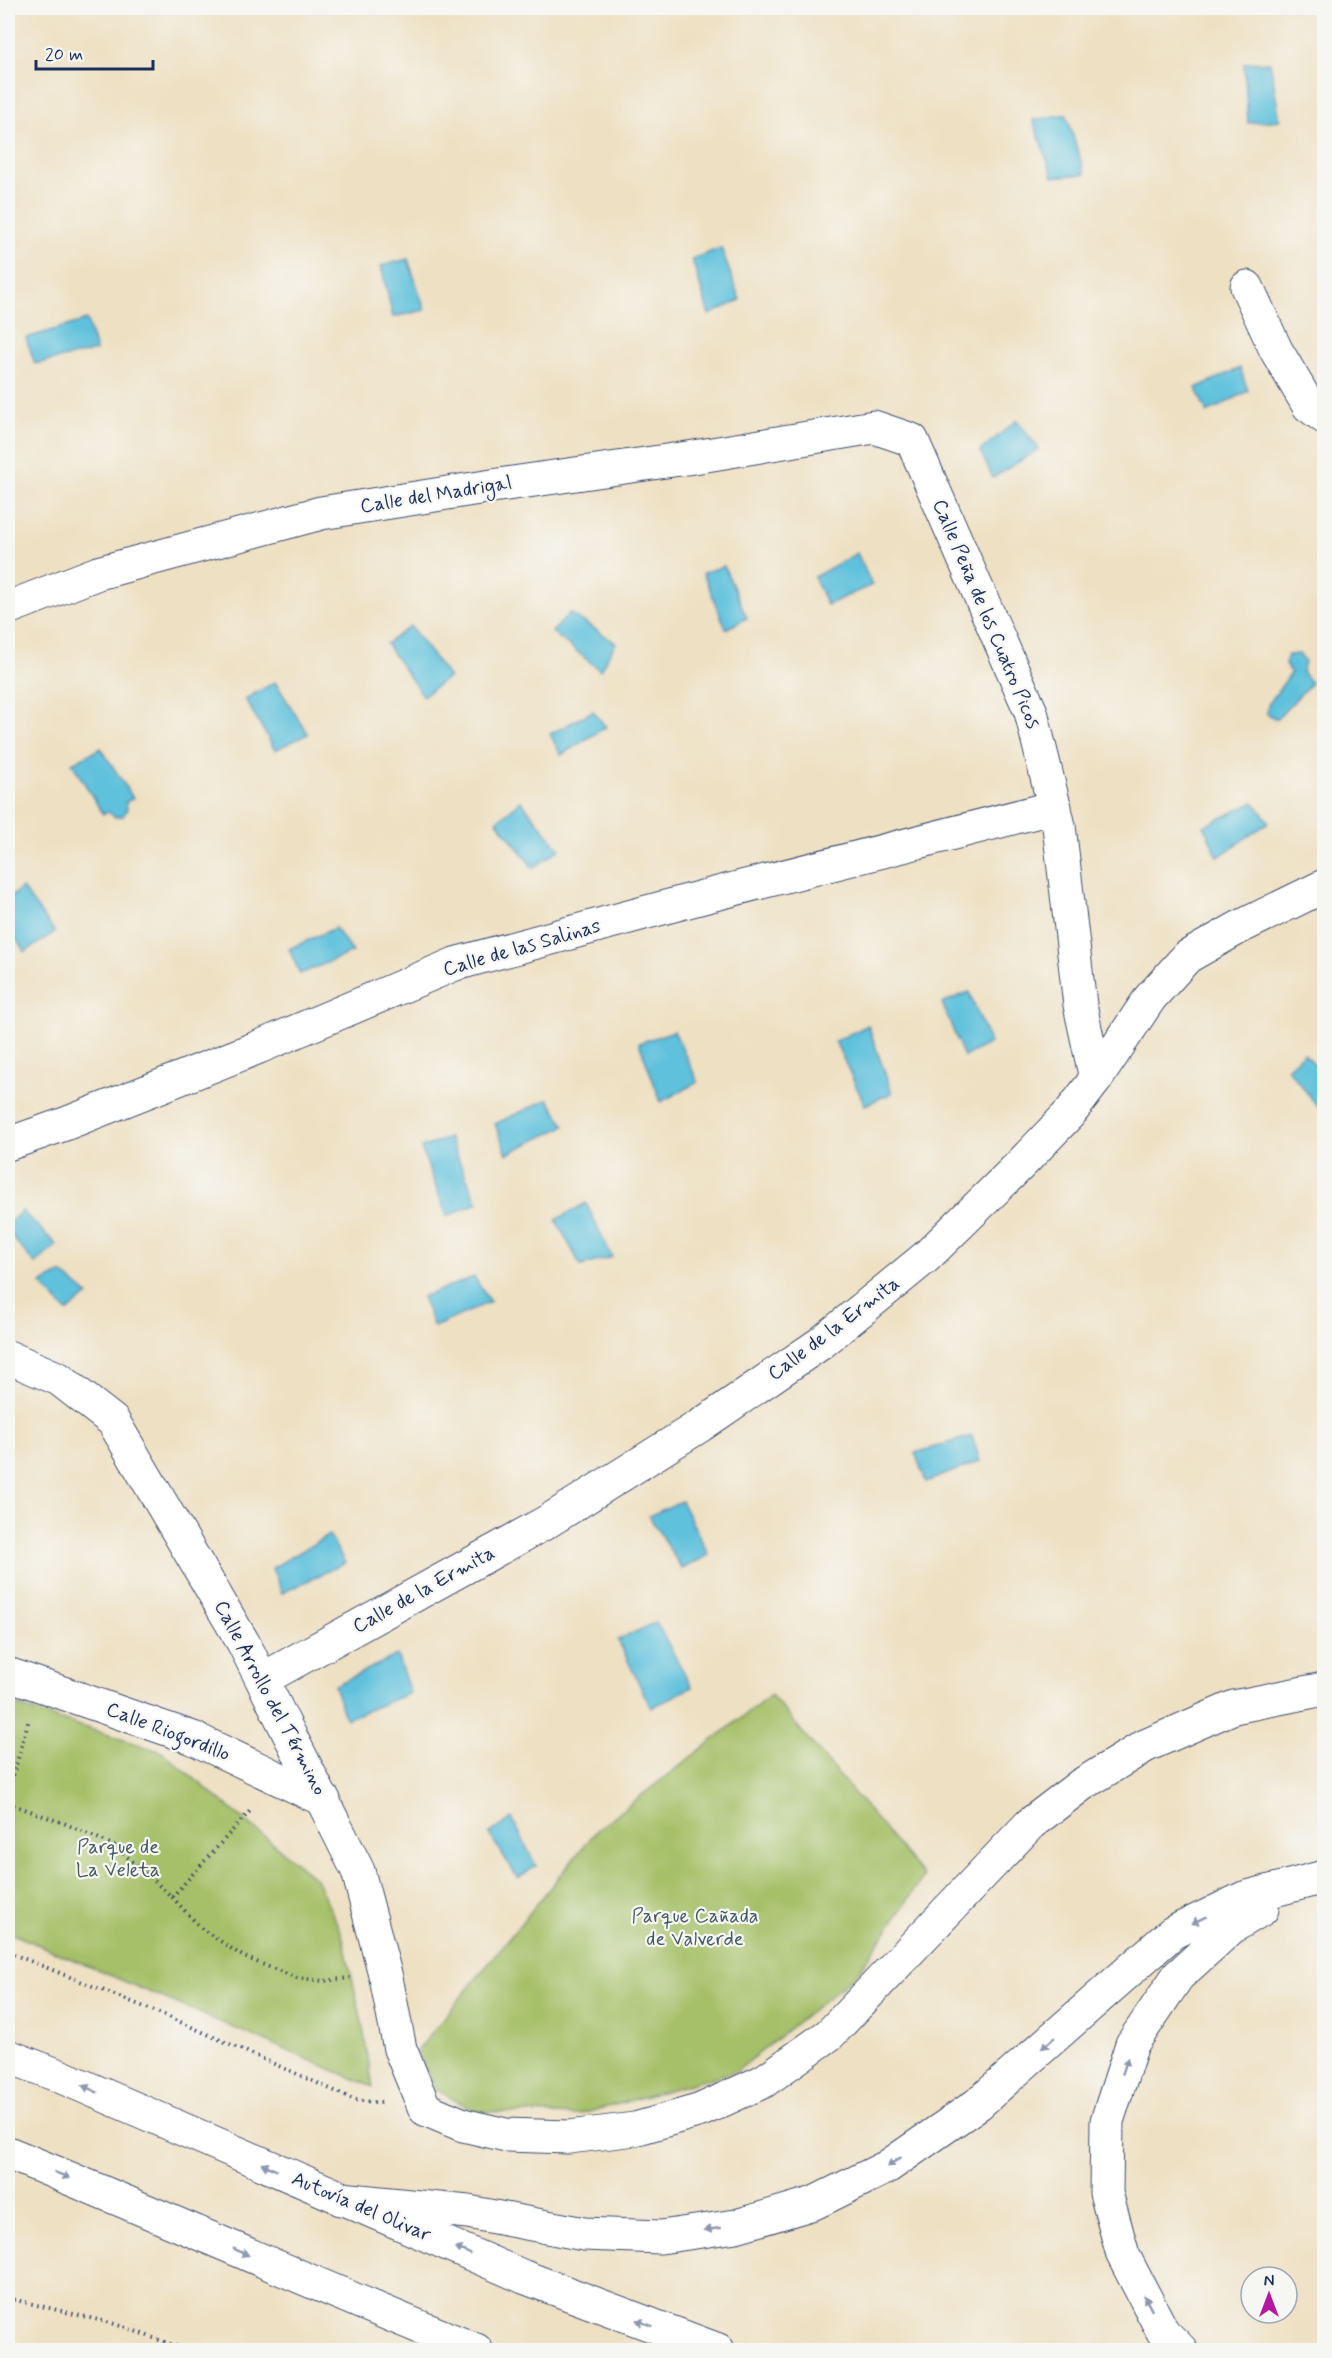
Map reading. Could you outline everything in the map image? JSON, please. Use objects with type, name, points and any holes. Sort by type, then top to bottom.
[{"type":"main road","points":[[1247,287],[1282,359],[1309,406],[1324,417]]},
{"type":"main road","name":"Calle del Madrigal","points":[[8,608],[98,573],[321,513],[694,457],[874,427]]},
{"type":"main road","name":"Calle Peña de los Cuatro Picos","points":[[874,427],[912,440],[1031,712],[1059,826],[1080,1005],[1096,1079]]},
{"type":"main road","name":"Calle de las Salinas","points":[[8,1144],[65,1124],[238,1055],[455,964],[699,898],[1055,807]]},
{"type":"main road","name":"Calle de la Ermita","points":[[262,1679],[544,1523],[701,1425],[821,1342],[926,1257],[1056,1128],[1096,1079],[1150,998],[1187,957],[1238,928],[1324,886]]},
{"type":"main road","name":"Calle Arrollo del Término","points":[[8,1357],[59,1379],[113,1421],[239,1634],[358,1871],[386,1978],[400,2049],[425,2109]]},
{"type":"main road","name":"Calle Riogordillo","points":[[8,1674],[193,1738],[324,1800]]},
{"type":"main road","points":[[425,2109],[463,2125],[506,2135],[569,2137],[635,2129],[701,2109],[764,2081],[830,2034],[1030,1824],[1081,1785],[1146,1746],[1234,1707],[1324,1689]]},
{"type":"main road","points":[[341,2199],[468,2212],[584,2234],[661,2237],[736,2226],[814,2203],[887,2167],[978,2104],[1172,1933],[1244,1899],[1318,1878]]},
{"type":"main road","points":[[1181,2350],[1163,2332],[1123,2255],[1106,2193],[1107,2121],[1132,2043],[1178,1976],[1232,1927],[1318,1878]]},
{"type":"main road","name":"Autovía del Olivar","points":[[8,2056],[62,2077],[524,2277],[718,2350]]},
{"type":"main road","points":[[8,2153],[113,2196],[351,2300],[476,2350]]},
{"type":"main road","points":[[351,2300],[417,2350]]},
{"type":"path","points":[[8,1793],[31,1713]]},
{"type":"path","points":[[8,1803],[66,1824],[115,1846],[172,1897],[202,1929],[244,1957],[297,1978],[324,1981],[360,1978]]},
{"type":"path","points":[[172,1897],[250,1811]]},
{"type":"path","points":[[8,1952],[169,2017],[355,2100],[425,2109]]},
{"type":"path","points":[[8,2298],[115,2324],[188,2350]]},
{"type":"green space","name":"Parque Cañada de Valverde","points":[[771,1695],[924,1876],[858,1973],[737,2071],[578,2115],[474,2111],[436,2089],[417,2051],[598,1829]]},
{"type":"green space","name":"Parque de La Veleta","points":[[8,1703],[162,1752],[316,1879],[342,1934],[362,2022],[373,2087],[8,1932]]},
{"type":"water","points":[[1270,62],[1280,120],[1248,123],[1244,63]]},
{"type":"water","points":[[1066,114],[1085,174],[1053,177],[1033,120]]},
{"type":"water","points":[[721,248],[740,300],[709,315],[692,259]]},
{"type":"water","points":[[408,259],[425,310],[393,317],[381,266]]},
{"type":"water","points":[[87,320],[96,351],[35,364],[26,338]]},
{"type":"water","points":[[1240,368],[1248,391],[1207,413],[1196,388]]},
{"type":"water","points":[[1017,420],[1039,449],[993,478],[980,451]]},
{"type":"water","points":[[857,553],[872,585],[827,605],[814,577]]},
{"type":"water","points":[[724,566],[747,618],[726,629],[703,573]]},
{"type":"water","points":[[570,613],[616,643],[600,670],[552,632]]},
{"type":"water","points":[[410,626],[449,677],[423,696],[386,644]]},
{"type":"water","points":[[1299,654],[1305,662],[1302,672],[1311,683],[1277,719],[1267,714],[1268,705],[1291,673],[1285,664],[1288,655]]},
{"type":"water","points":[[275,682],[308,734],[275,750],[245,699]]},
{"type":"water","points":[[593,711],[606,727],[561,755],[550,734]]},
{"type":"water","points":[[101,748],[133,798],[126,802],[127,809],[123,816],[115,817],[108,812],[103,814],[72,763]]},
{"type":"water","points":[[521,801],[560,849],[533,868],[497,821]]},
{"type":"water","points":[[1254,802],[1269,822],[1218,857],[1204,826]]},
{"type":"water","points":[[22,888],[55,932],[25,952],[8,927],[8,899]]},
{"type":"water","points":[[335,928],[353,952],[300,974],[289,949]]},
{"type":"water","points":[[969,992],[990,1043],[964,1057],[942,1003]]},
{"type":"water","points":[[868,1025],[892,1093],[865,1105],[835,1041]]},
{"type":"water","points":[[674,1031],[698,1082],[661,1102],[639,1043]]},
{"type":"water","points":[[1304,1053],[1324,1074],[1324,1114],[1287,1068]]},
{"type":"water","points":[[548,1099],[565,1126],[507,1154],[495,1124]]},
{"type":"water","points":[[449,1138],[478,1203],[447,1216],[421,1148]]},
{"type":"water","points":[[586,1203],[612,1257],[581,1266],[556,1220]]},
{"type":"water","points":[[22,1211],[57,1245],[35,1264],[8,1232],[8,1224]]},
{"type":"water","points":[[62,1273],[88,1295],[67,1312],[41,1284]]},
{"type":"water","points":[[474,1277],[490,1302],[434,1327],[422,1297]]},
{"type":"water","points":[[972,1436],[980,1461],[926,1482],[915,1453]]},
{"type":"water","points":[[681,1501],[709,1555],[682,1569],[649,1516]]},
{"type":"water","points":[[329,1535],[345,1563],[282,1593],[272,1568]]},
{"type":"water","points":[[656,1622],[692,1687],[651,1708],[618,1640]]},
{"type":"water","points":[[397,1655],[410,1693],[346,1719],[334,1686]]},
{"type":"water","points":[[512,1818],[536,1866],[518,1878],[489,1834]]}]
